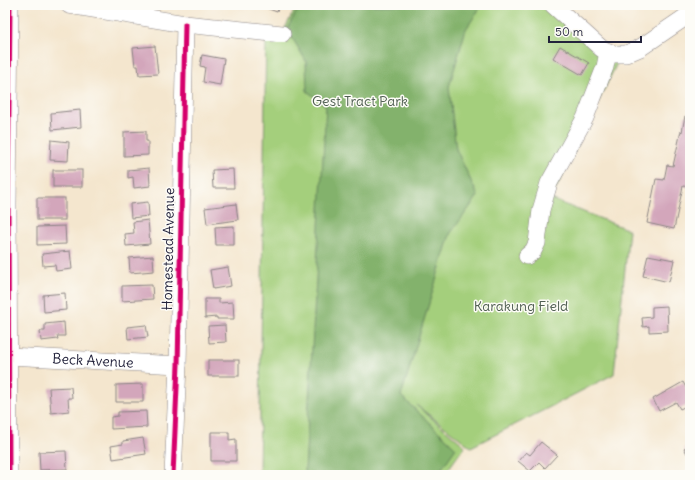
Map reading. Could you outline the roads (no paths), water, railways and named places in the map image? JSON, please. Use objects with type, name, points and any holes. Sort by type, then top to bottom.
[{"type":"street","points":[[9,475],[7,205],[10,5]]},
{"type":"street","points":[[69,5],[185,24],[282,34]]},
{"type":"street","points":[[553,5],[602,49],[614,54],[626,54],[640,48],[690,14]]},
{"type":"street","name":"Homestead Avenue","points":[[173,475],[178,365],[185,24]]},
{"type":"street","points":[[527,256],[533,251],[537,244],[541,210],[549,183],[585,118],[605,67],[608,52]]},
{"type":"street","name":"Beck Avenue","points":[[9,356],[178,365]]},
{"type":"park label","name":"Gest Tract Park","points":[[360,101]]},
{"type":"park label","name":"Karakung Field","points":[[521,306]]}]
